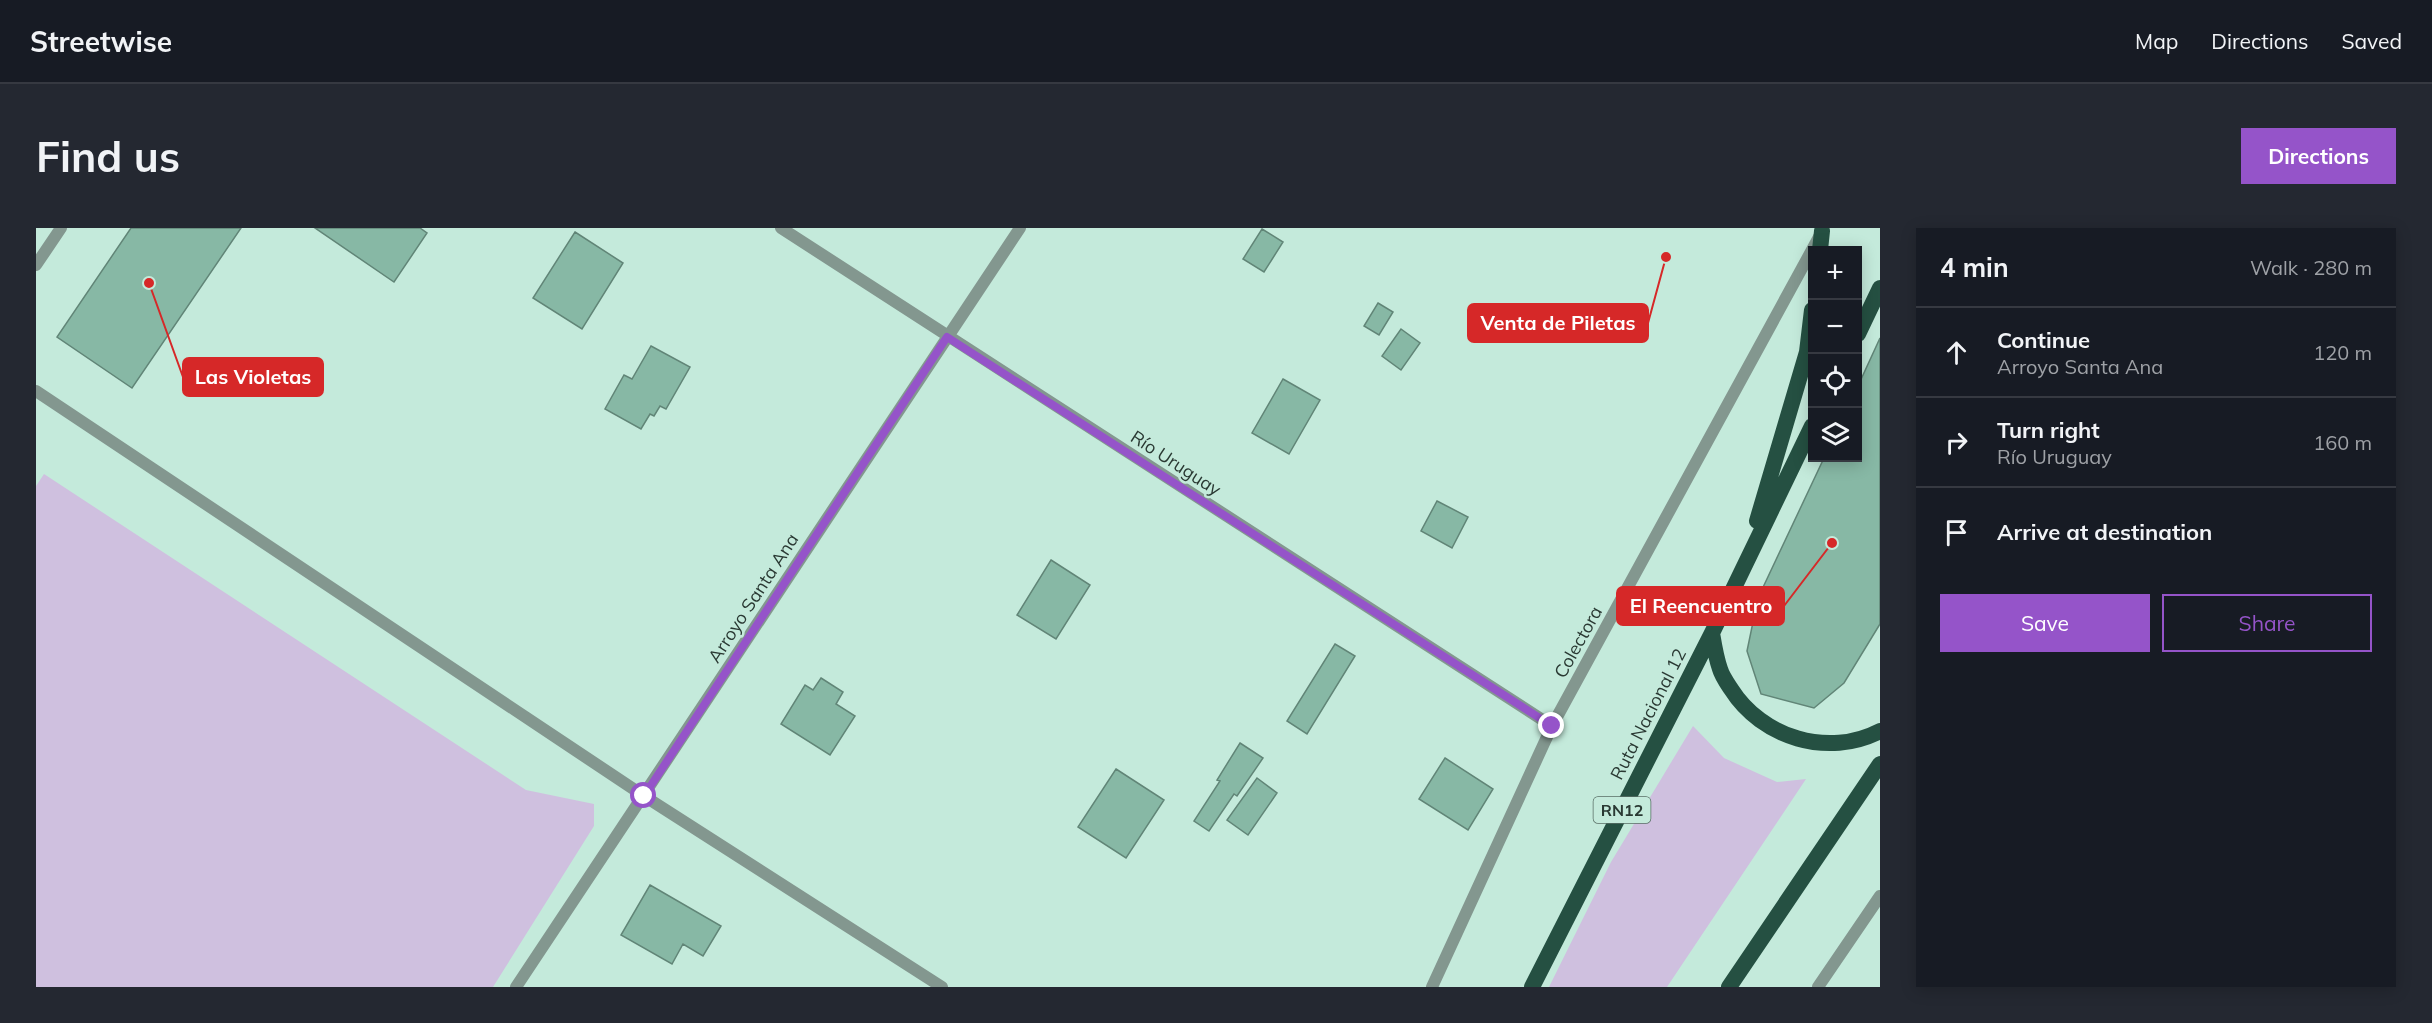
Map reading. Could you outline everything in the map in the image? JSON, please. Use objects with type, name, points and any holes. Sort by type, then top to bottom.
[{"type":"highway","points":[[1820,246],[1821,229]]},
{"type":"highway","points":[[1862,324],[1880,288]]},
{"type":"highway","points":[[1743,568],[1808,352]]},
{"type":"highway","name":"Ruta Nacional 12","points":[[1532,987],[1712,633],[1808,434]]},
{"type":"highway","points":[[1712,633],[1720,671],[1740,703],[1769,728],[1805,742],[1843,743],[1880,730]]},
{"type":"highway","points":[[1729,987],[1880,764]]},
{"type":"street","points":[[36,265],[61,228]]},
{"type":"street","name":"Río Uruguay","points":[[781,228],[1552,726]]},
{"type":"street","name":"Arroyo Santa Ana","points":[[516,987],[1020,228]]},
{"type":"street","name":"Colectora","points":[[1432,987],[1552,726],[1821,229]]},
{"type":"street","points":[[36,392],[644,796],[942,987]]},
{"type":"street","points":[[1818,987],[1880,896]]},
{"type":"shaded area","points":[[44,474],[526,790],[594,804],[594,826],[493,987],[36,987],[36,486]]},
{"type":"shaded area","points":[[1693,726],[1724,758],[1777,782],[1806,779],[1667,987],[1549,987],[1611,862]]},
{"type":"building","points":[[131,228],[241,228],[132,388],[57,337]]},
{"type":"building","points":[[315,228],[420,228],[427,233],[394,282]]},
{"type":"building","points":[[1262,229],[1283,242],[1264,272],[1243,259]]},
{"type":"building","points":[[575,232],[623,263],[582,329],[533,298]]},
{"type":"building","points":[[1378,303],[1393,312],[1379,335],[1364,326]]},
{"type":"building","points":[[1401,329],[1420,343],[1401,370],[1382,356]]},
{"type":"building","points":[[1880,338],[1880,624],[1844,683],[1814,708],[1761,694],[1747,651],[1758,598],[1822,462],[1862,462],[1862,377]]},
{"type":"building","points":[[651,346],[690,367],[666,409],[660,406],[654,416],[650,414],[641,429],[605,409],[624,375],[632,379]]},
{"type":"building","points":[[1283,379],[1320,400],[1289,454],[1252,433]]},
{"type":"building","points":[[1437,501],[1468,517],[1452,548],[1421,531]]},
{"type":"building","points":[[1051,560],[1090,585],[1056,639],[1017,615]]},
{"type":"building","points":[[1335,644],[1355,656],[1307,734],[1287,721]]},
{"type":"building","points":[[821,678],[843,692],[836,704],[855,716],[830,755],[781,724],[805,685],[813,690]]},
{"type":"building","points":[[1240,743],[1263,758],[1237,796],[1234,794],[1209,831],[1194,821],[1220,781],[1217,780]]},
{"type":"building","points":[[1445,758],[1493,789],[1468,830],[1419,799]]},
{"type":"building","points":[[1116,769],[1164,800],[1126,858],[1078,827]]},
{"type":"building","points":[[1257,778],[1277,793],[1248,835],[1227,820]]},
{"type":"building","points":[[650,885],[721,926],[703,956],[683,944],[672,964],[621,935]]},
{"type":"place","name":"Venta de Piletas","points":[[1666,257]]},
{"type":"place","name":"Las Violetas","points":[[149,283]]},
{"type":"place","name":"El Reencuentro","points":[[1832,543]]},
{"type":"route","points":[[644,796],[947,337],[1552,726]]}]
